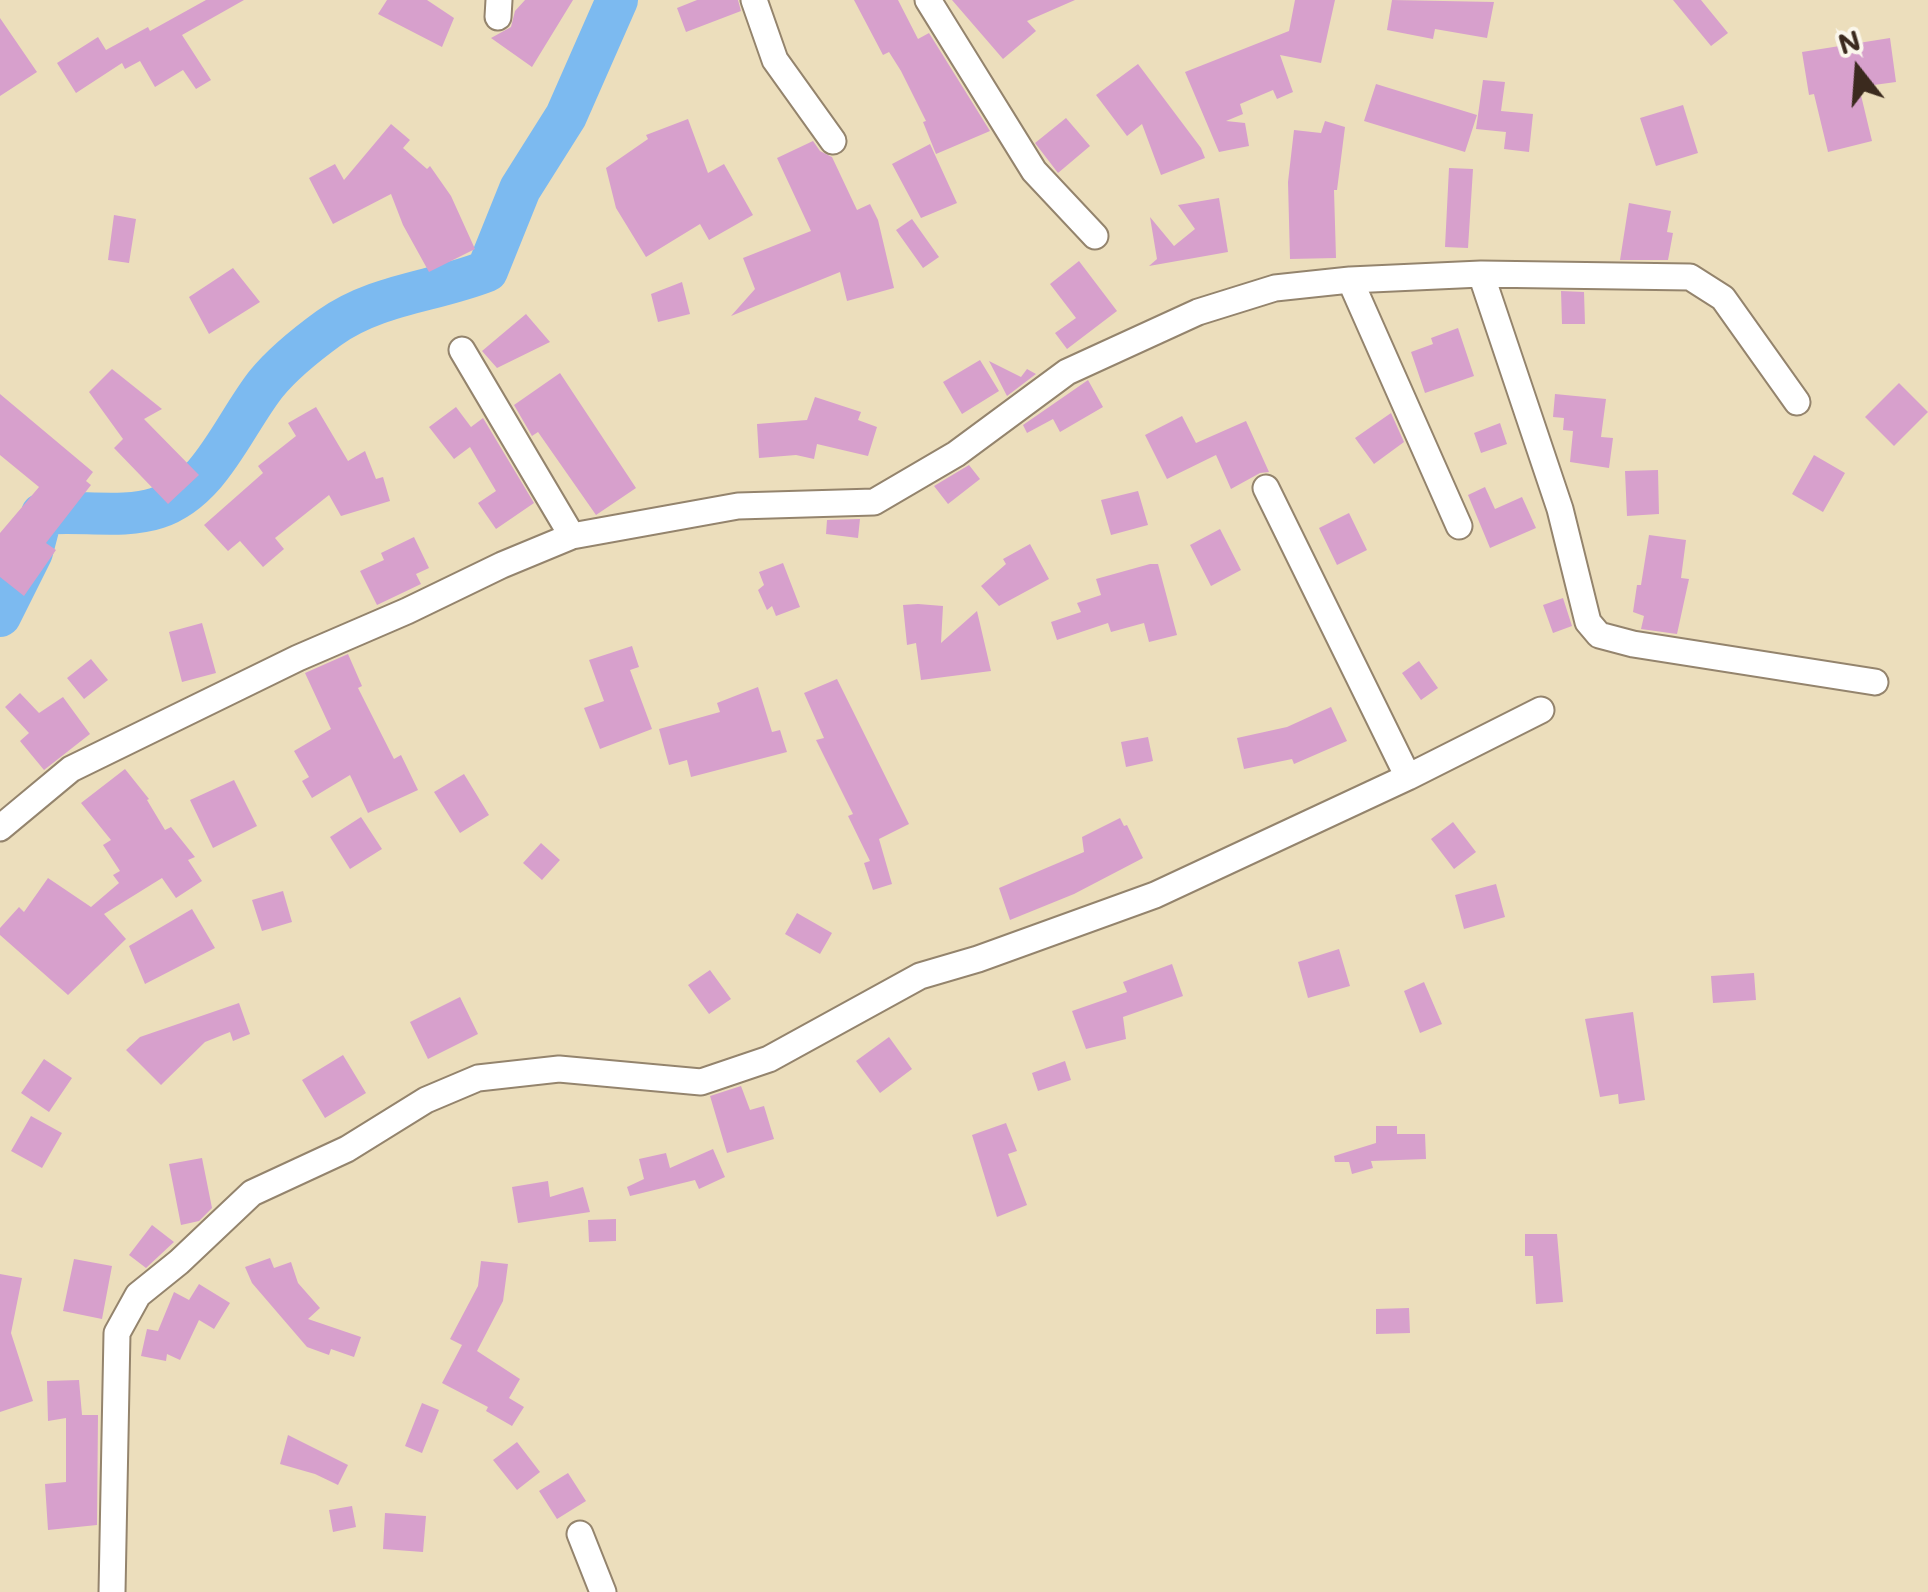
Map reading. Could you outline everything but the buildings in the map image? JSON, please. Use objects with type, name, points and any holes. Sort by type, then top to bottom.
[{"type":"street","points":[[754,0],[775,60],[833,141]]},
{"type":"street","points":[[928,0],[1034,171],[1095,236]]},
{"type":"street","points":[[1481,274],[1560,509],[1588,622],[1599,635],[1633,644],[1875,682]]},
{"type":"street","points":[[0,828],[72,769],[298,658],[572,536],[738,506],[874,502],[956,454],[1067,372],[1198,312],[1275,288],[1481,274],[1690,276],[1723,298],[1797,402]]},
{"type":"street","points":[[1350,280],[1459,526]]},
{"type":"street","points":[[462,350],[572,536]]},
{"type":"street","points":[[1266,488],[1408,777]]},
{"type":"street","points":[[112,1592],[116,1333],[138,1295],[252,1193],[347,1149],[426,1100],[478,1078],[559,1070],[702,1082],[769,1059],[920,976],[978,960],[1154,896],[1541,710]]},
{"type":"street","points":[[580,1534],[604,1592]]},
{"type":"waterway","points":[[0,616],[32,552],[42,514],[130,513],[157,508],[176,499],[207,472],[273,376],[329,328],[366,308],[487,271],[520,189],[566,116],[617,0]]}]
